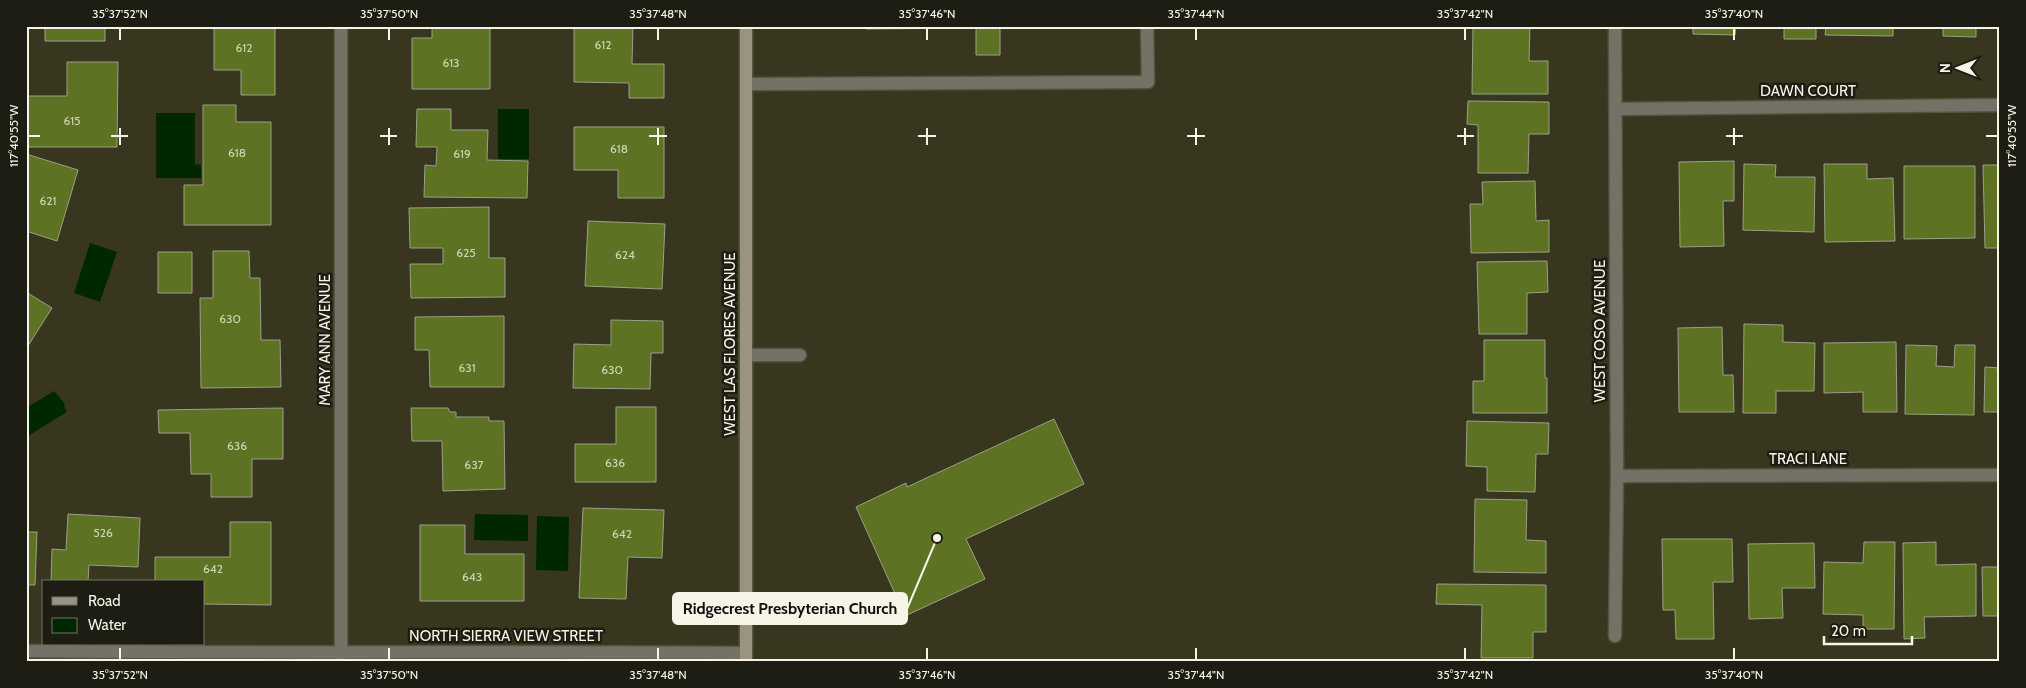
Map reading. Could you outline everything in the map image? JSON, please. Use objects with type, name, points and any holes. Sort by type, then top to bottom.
[{"type":"main road","name":"WEST LAS FLORES AVENUE","points":[[746,26],[746,657]]},
{"type":"street","name":"MARY ANN AVENUE","points":[[340,654],[342,26]]},
{"type":"street","points":[[747,84],[1148,82],[1147,26]]},
{"type":"street","name":"WEST COSO AVENUE","points":[[1615,26],[1617,476],[1615,636]]},
{"type":"street","name":"DAWN COURT","points":[[1616,109],[2000,105]]},
{"type":"street","points":[[746,355],[800,355]]},
{"type":"street","name":"TRACI LANE","points":[[1617,476],[2000,475]]},
{"type":"street","name":"NORTH SIERRA VIEW STREET","points":[[26,651],[340,654],[590,651],[746,657]]},
{"type":"water","points":[[498,109],[529,109],[529,159],[498,159]]},
{"type":"water","points":[[156,113],[195,113],[195,164],[201,165],[201,178],[156,178]]},
{"type":"water","points":[[90,243],[117,252],[100,302],[74,293]]},
{"type":"water","points":[[54,391],[65,404],[67,412],[28,436],[26,434],[26,408]]},
{"type":"water","points":[[475,514],[528,515],[528,541],[474,540]]},
{"type":"water","points":[[537,516],[569,517],[568,571],[536,570]]},
{"type":"building","points":[[45,26],[105,26],[105,41],[45,41]]},
{"type":"building","points":[[214,26],[275,26],[275,95],[241,95],[241,70],[214,70]]},
{"type":"building","points":[[432,26],[490,26],[490,89],[412,89],[412,38],[432,38]]},
{"type":"building","points":[[574,26],[633,26],[632,64],[664,64],[664,98],[629,98],[629,83],[574,82]]},
{"type":"building","points":[[866,26],[1037,26],[1000,27],[1000,55],[976,55],[976,28],[866,29]]},
{"type":"building","points":[[1473,26],[1530,26],[1529,61],[1548,61],[1548,94],[1472,94]]},
{"type":"building","points":[[1693,26],[1736,26],[1735,35],[1693,34]]},
{"type":"building","points":[[1784,26],[1816,26],[1816,39],[1784,39]]},
{"type":"building","points":[[1826,26],[1893,26],[1893,36],[1825,35]]},
{"type":"building","points":[[1943,26],[1976,26],[1976,37],[1943,36]]},
{"type":"building","points":[[67,62],[118,62],[117,147],[27,147],[27,96],[67,96]]},
{"type":"building","points":[[1468,101],[1549,102],[1549,134],[1529,134],[1528,173],[1478,173],[1478,125],[1467,124]]},
{"type":"building","points":[[203,105],[236,105],[236,122],[271,122],[271,225],[184,225],[184,185],[203,185]]},
{"type":"building","points":[[417,109],[451,109],[451,130],[488,130],[487,160],[528,161],[527,198],[424,197],[425,165],[436,166],[437,147],[416,147]]},
{"type":"building","points":[[574,127],[664,127],[664,198],[618,198],[618,170],[574,170]]},
{"type":"building","points":[[26,154],[78,170],[57,241],[26,231]]},
{"type":"building","points":[[1734,161],[1734,201],[1723,201],[1724,246],[1680,247],[1679,162]]},
{"type":"building","points":[[1744,164],[1776,165],[1775,177],[1815,177],[1814,232],[1743,230]]},
{"type":"building","points":[[1824,164],[1867,164],[1867,179],[1893,178],[1895,241],[1825,242]]},
{"type":"building","points":[[1983,165],[2000,165],[2000,248],[1985,248]]},
{"type":"building","points":[[1904,166],[1975,166],[1975,238],[1904,239]]},
{"type":"building","points":[[1535,181],[1536,221],[1549,220],[1549,252],[1471,253],[1470,204],[1483,204],[1482,182]]},
{"type":"building","points":[[489,207],[489,258],[505,258],[505,297],[411,298],[410,264],[443,264],[443,248],[410,248],[409,208]]},
{"type":"building","points":[[588,221],[665,224],[662,289],[585,286]]},
{"type":"building","points":[[213,251],[249,251],[250,278],[260,278],[261,340],[280,340],[281,387],[201,388],[200,298],[213,298]]},
{"type":"building","points":[[158,252],[192,252],[192,293],[158,293]]},
{"type":"building","points":[[1547,261],[1548,292],[1527,293],[1527,334],[1479,334],[1477,262]]},
{"type":"building","points":[[26,292],[52,308],[26,349]]},
{"type":"building","points":[[504,316],[504,387],[430,387],[429,350],[415,350],[415,317]]},
{"type":"building","points":[[611,320],[663,321],[663,353],[651,353],[650,389],[573,388],[574,344],[611,345]]},
{"type":"building","points":[[1744,324],[1783,325],[1783,342],[1815,343],[1814,391],[1776,391],[1776,413],[1743,413]]},
{"type":"building","points":[[1722,327],[1723,375],[1733,375],[1734,412],[1679,412],[1678,328]]},
{"type":"building","points":[[1484,340],[1545,340],[1547,413],[1473,413],[1473,381],[1484,381]]},
{"type":"building","points":[[1896,342],[1897,412],[1863,412],[1863,392],[1824,393],[1824,343]]},
{"type":"building","points":[[1906,345],[1937,346],[1936,366],[1954,367],[1955,345],[1975,345],[1974,415],[1905,414]]},
{"type":"building","points":[[1985,367],[2000,368],[2000,412],[1984,412]]},
{"type":"building","points":[[616,407],[656,407],[656,482],[575,482],[575,444],[616,444]]},
{"type":"building","points":[[283,408],[283,459],[252,459],[252,497],[211,497],[211,474],[191,474],[190,433],[159,433],[158,410]]},
{"type":"building","points":[[411,408],[448,408],[450,412],[456,412],[456,417],[489,417],[489,421],[504,421],[505,489],[443,491],[442,441],[412,441]]},
{"type":"building","points":[[1054,419],[1084,484],[966,539],[985,579],[905,616],[856,507],[906,483],[907,487]]},
{"type":"building","points":[[1467,421],[1549,423],[1548,454],[1536,454],[1535,492],[1487,491],[1487,467],[1466,466]]},
{"type":"building","points":[[1475,499],[1527,500],[1526,540],[1546,541],[1546,573],[1474,572]]},
{"type":"building","points":[[583,508],[664,510],[662,558],[628,557],[626,599],[579,598]]},
{"type":"building","points":[[68,514],[140,518],[138,567],[89,565],[88,580],[51,580],[52,549],[66,550]]},
{"type":"building","points":[[230,522],[271,522],[271,605],[205,604],[205,580],[155,580],[155,557],[230,557]]},
{"type":"building","points":[[420,525],[465,525],[465,554],[524,554],[524,601],[420,601]]},
{"type":"building","points":[[26,532],[37,532],[35,585],[26,585]]},
{"type":"building","points":[[1662,539],[1732,539],[1733,582],[1713,582],[1714,639],[1676,639],[1675,610],[1663,610]]},
{"type":"building","points":[[1864,542],[1895,542],[1894,629],[1863,629],[1863,615],[1823,614],[1824,562],[1863,563]]},
{"type":"building","points":[[1936,542],[1936,565],[1976,564],[1976,616],[1924,617],[1925,638],[1904,639],[1903,543]]},
{"type":"building","points":[[1814,543],[1815,588],[1782,588],[1783,618],[1749,619],[1748,544]]},
{"type":"building","points":[[1982,567],[2000,567],[2000,616],[1983,616]]},
{"type":"building","points":[[1437,584],[1546,585],[1546,632],[1533,632],[1533,658],[1481,658],[1482,605],[1436,604]]},
{"type":"place","name":"Ridgecrest Presbyterian Church","points":[[937,538]]}]
